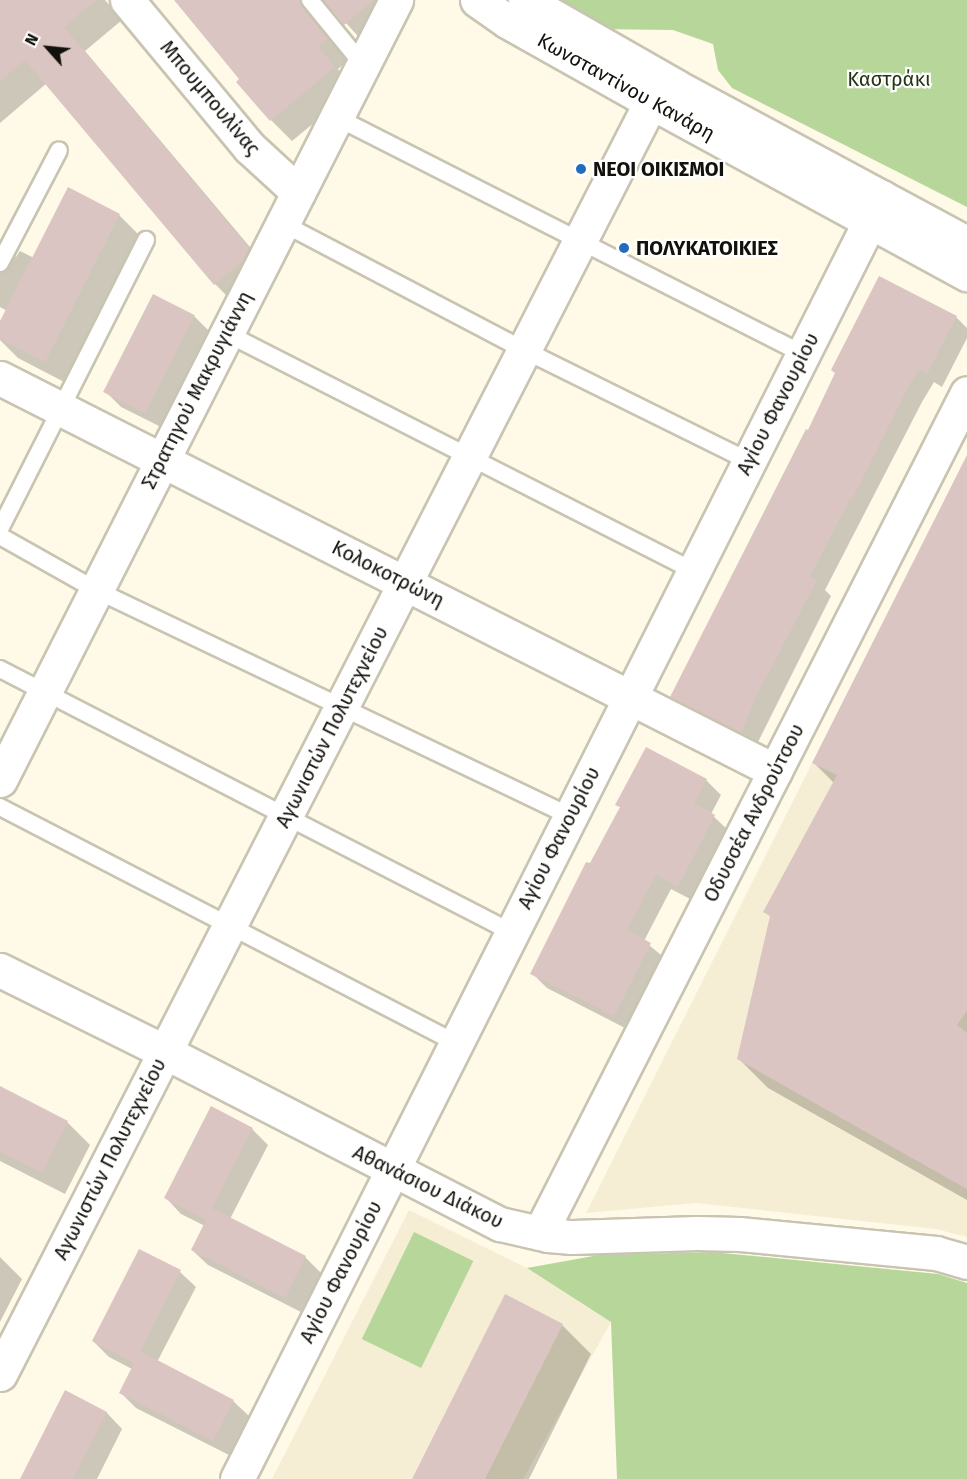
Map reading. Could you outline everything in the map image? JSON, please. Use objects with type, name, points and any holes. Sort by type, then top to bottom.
[{"type":"street","name":"Μπουμπουλίνας","points":[[128,0],[249,147],[298,192]]},
{"type":"street","name":"Στρατηγού Μακρυγιάννη","points":[[0,780],[396,0]]},
{"type":"street","name":"Κωνσταντίνου Κανάρη","points":[[477,0],[507,21],[657,91],[876,210],[967,274]]},
{"type":"street","name":"Κωνσταντίνου Κανάρη","points":[[525,0],[657,91]]},
{"type":"street","name":"Αγωνιστών Πολυτεχνείου","points":[[0,1374],[657,91]]},
{"type":"street","name":"Κωνσταντίνου Κανάρη","points":[[876,210],[967,243]]},
{"type":"street","name":"Αγίου Φανουρίου","points":[[237,1479],[876,210]]},
{"type":"street","name":"Κολοκοτρώνη","points":[[0,378],[775,771]]},
{"type":"street","name":"Οδυσσέα Ανδρούτσου","points":[[540,1233],[967,393]]},
{"type":"street","name":"Αθανάσιου Διάκου","points":[[0,970],[165,1052],[494,1222],[540,1233],[572,1237],[739,1234],[936,1253],[967,1262]]},
{"type":"lane","points":[[310,0],[363,65]]},
{"type":"lane","points":[[336,117],[581,239],[803,354]]},
{"type":"lane","points":[[0,264],[59,150]]},
{"type":"lane","points":[[282,223],[524,350],[749,461]]},
{"type":"lane","points":[[0,529],[146,240]]},
{"type":"lane","points":[[226,333],[694,571]]},
{"type":"lane","points":[[0,536],[96,590],[570,816]]},
{"type":"lane","points":[[0,669],[512,932]]},
{"type":"lane","points":[[0,807],[231,924],[456,1043]]},
{"type":"shaded area","points":[[967,455],[967,1237],[936,1229],[696,1203],[586,1213]]},
{"type":"shaded area","points":[[409,1210],[527,1268],[611,1322],[523,1479],[272,1479]]},
{"type":"green space","name":"Καστράκι","points":[[546,0],[967,0],[967,207],[732,88],[718,70],[713,44],[673,30],[598,29]]},
{"type":"green space","points":[[414,1232],[473,1261],[421,1368],[362,1339]]},
{"type":"green space","points":[[712,1252],[938,1274],[967,1283],[967,1479],[617,1479],[611,1322],[527,1268],[599,1255]]},
{"type":"building","points":[[0,0],[96,0],[64,27],[249,248],[242,261],[214,285],[25,60],[0,81]]},
{"type":"building","points":[[174,0],[300,0],[302,7],[328,39],[318,47],[335,67],[270,121],[236,82],[239,79]]},
{"type":"building","points":[[324,0],[374,0],[344,25]]},
{"type":"building","points":[[68,187],[120,214],[45,362],[0,339],[0,321]]},
{"type":"building","points":[[879,276],[957,316],[927,374],[919,369],[908,387],[853,498],[851,497],[810,577],[817,580],[757,695],[741,733],[670,697],[806,429],[808,430],[835,373],[831,370]]},
{"type":"building","points":[[153,294],[195,315],[145,413],[103,392]]},
{"type":"building","points":[[967,455],[967,1011],[957,1025],[967,1033],[967,1189],[737,1059],[770,916],[763,912],[837,775],[812,763]]},
{"type":"building","points":[[646,747],[707,779],[694,803],[715,815],[678,887],[656,875],[627,930],[651,943],[614,1016],[530,974],[586,862],[590,863],[620,807],[615,805]]},
{"type":"building","points":[[0,1086],[68,1121],[42,1173],[0,1151]]},
{"type":"building","points":[[211,1106],[253,1128],[212,1208],[306,1256],[285,1298],[191,1250],[206,1220],[164,1198]]},
{"type":"building","points":[[139,1249],[181,1270],[140,1351],[234,1400],[213,1441],[119,1393],[134,1363],[92,1341]]},
{"type":"building","points":[[505,1294],[563,1324],[485,1479],[412,1479]]},
{"type":"building","points":[[65,1390],[107,1412],[73,1479],[20,1479]]},
{"type":"place","name":"ΝΕΟΙ ΟΙΚΙΣΜΟΙ","points":[[581,169]]},
{"type":"place","name":"ΠΟΛΥΚΑΤΟΙΚΙΕΣ","points":[[624,248]]}]
